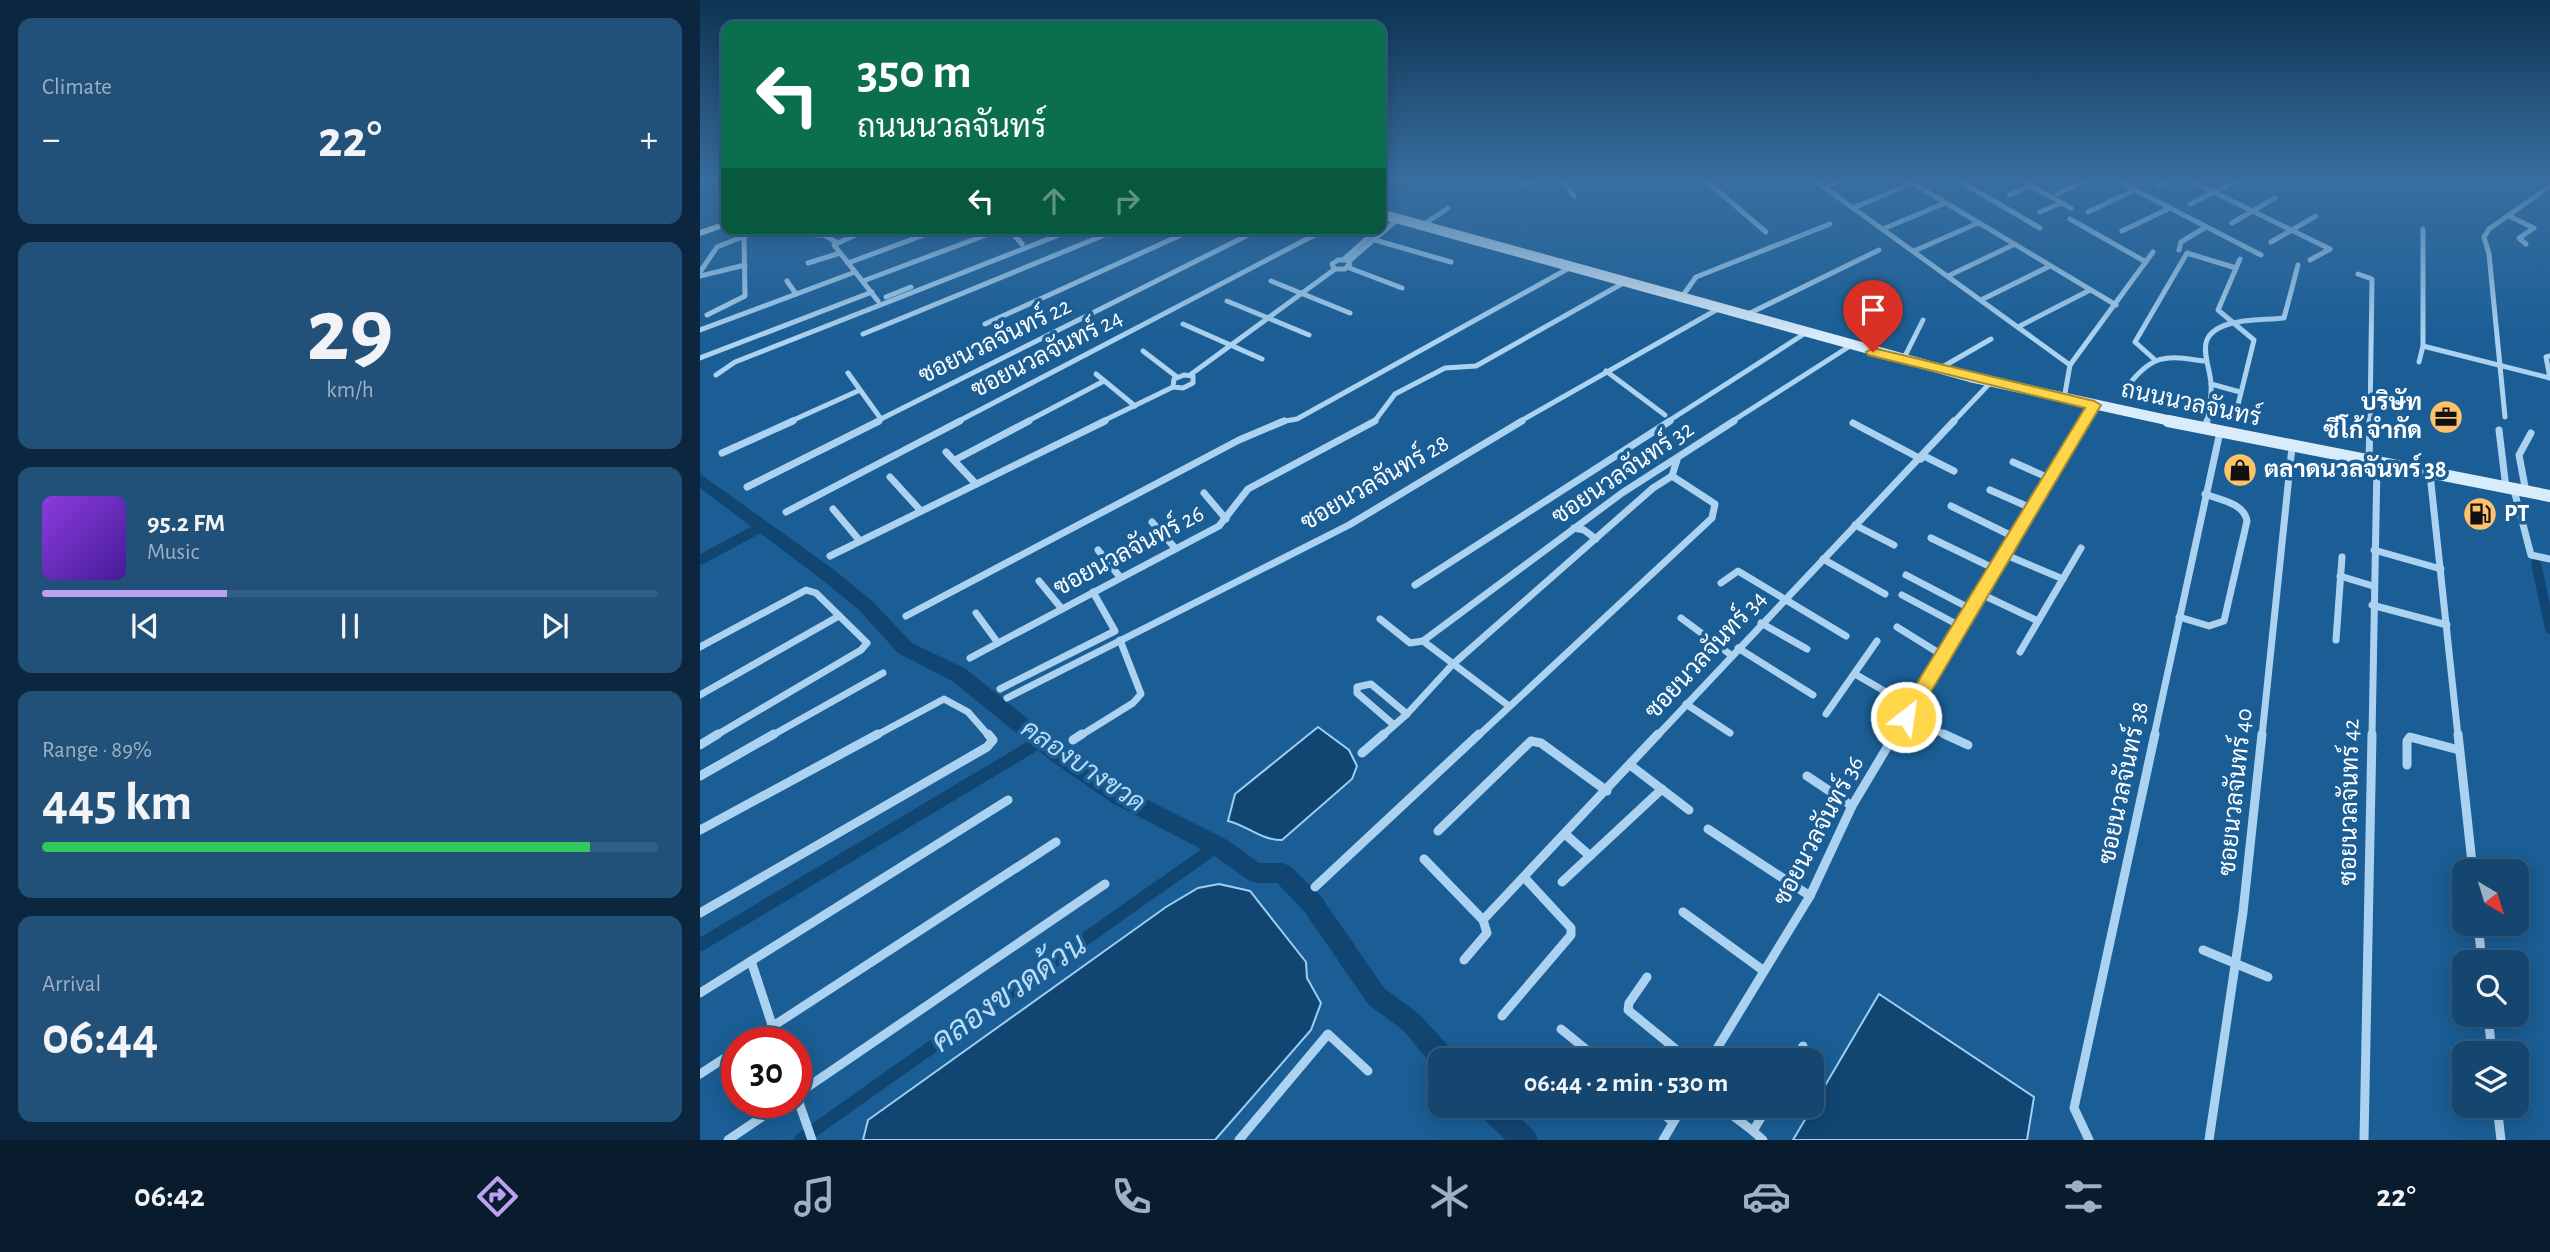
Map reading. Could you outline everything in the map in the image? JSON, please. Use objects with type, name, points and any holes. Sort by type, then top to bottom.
[{"type":"main road","name":"ถนนนวลจันทร์","points":[[1448,232],[1804,334],[1991,382],[2292,447],[2550,496]]},
{"type":"street","points":[[1681,298],[1696,277],[1809,232]]},
{"type":"street","points":[[1888,232],[2070,365]]},
{"type":"street","points":[[1914,251],[1957,232]]},
{"type":"street","points":[[1994,232],[2116,305]]},
{"type":"street","points":[[2093,232],[2146,262]]},
{"type":"street","points":[[2179,250],[2181,242],[2197,232]]},
{"type":"street","points":[[2216,232],[2261,255]]},
{"type":"street","points":[[2271,242],[2287,232]]},
{"type":"street","points":[[2295,232],[2330,249],[2310,260]]},
{"type":"street","points":[[2419,362],[2423,346],[2423,232]]},
{"type":"street","points":[[2488,232],[2484,237],[2489,254],[2504,417]]},
{"type":"street","points":[[2526,243],[2519,239],[2528,232]]},
{"type":"street","points":[[700,274],[708,254],[736,235],[744,235],[745,296],[742,300],[707,315]]},
{"type":"street","points":[[826,235],[836,242]]},
{"type":"street","points":[[836,242],[854,235]]},
{"type":"street","points":[[848,264],[924,235]]},
{"type":"street","points":[[863,281],[986,235]]},
{"type":"street","points":[[1014,235],[1022,244]]},
{"type":"street","points":[[716,375],[735,362],[973,266],[1041,235]]},
{"type":"street","points":[[886,297],[1058,235]]},
{"type":"street","points":[[863,334],[1104,235]]},
{"type":"street","points":[[985,324],[1181,235]]},
{"type":"street","name":"ซอยนวลจันทร์ 22","points":[[747,487],[1247,235]]},
{"type":"street","name":"ซอยนวลจันทร์ 24","points":[[786,512],[1315,235]]},
{"type":"street","points":[[1347,263],[1373,235]]},
{"type":"street","points":[[1173,387],[1172,382],[1177,377],[1190,375],[1347,263],[1378,235]]},
{"type":"street","points":[[1375,240],[1451,262]]},
{"type":"street","points":[[836,242],[834,245],[878,301]]},
{"type":"street","points":[[1948,276],[2015,244]]},
{"type":"street","points":[[1744,316],[1879,250]]},
{"type":"street","points":[[2064,399],[2070,365],[2153,251]]},
{"type":"street","points":[[808,263],[840,253]]},
{"type":"street","points":[[2154,359],[2134,342],[2187,253],[2236,268]]},
{"type":"street","points":[[2236,413],[2254,340],[2218,310],[2241,259]]},
{"type":"street","points":[[1335,269],[1331,266],[1333,262],[1347,263],[1402,288]]},
{"type":"street","points":[[700,274],[745,265]]},
{"type":"street","points":[[2204,361],[2204,347],[2208,336],[2231,323],[2284,318],[2298,265]]},
{"type":"street","points":[[1981,300],[2050,266]]},
{"type":"street","points":[[906,616],[1239,440],[1282,421],[1297,419],[1571,267]]},
{"type":"street","points":[[700,330],[855,272]]},
{"type":"street","name":"ซอยนวลจันทร์ 42","points":[[2358,274],[2372,279],[2374,550],[2364,1140]]},
{"type":"street","points":[[787,281],[796,294]]},
{"type":"street","points":[[1271,281],[1350,313]]},
{"type":"street","name":"ซอยนวลจันทร์ 26","points":[[970,657],[1219,526],[1248,489],[1373,424],[1395,394],[1445,368],[1476,366],[1625,282]]},
{"type":"street","points":[[2018,327],[2090,290]]},
{"type":"street","points":[[700,358],[872,292]]},
{"type":"street","points":[[1227,301],[1309,335]]},
{"type":"street","name":"ซอยนวลจันทร์ 28","points":[[1007,698],[1360,519],[1425,482],[1443,466],[1718,309]]},
{"type":"street","points":[[1903,360],[1923,320]]},
{"type":"street","points":[[1183,324],[1262,359]]},
{"type":"street","points":[[1415,585],[1804,334]]},
{"type":"street","points":[[1938,369],[1990,340]]},
{"type":"street","name":"ซอยนวลจันทร์ 32","points":[[1423,640],[1622,493],[1850,346]]},
{"type":"street","points":[[2423,346],[2550,378],[2546,357],[2550,356]]},
{"type":"street","points":[[1143,351],[1177,377]]},
{"type":"street","points":[[2127,387],[2143,365],[2154,359],[2180,357],[2204,361],[2210,368],[2211,384],[2206,429]]},
{"type":"street","points":[[1606,371],[1665,415]]},
{"type":"street","points":[[848,373],[881,419]]},
{"type":"street","points":[[1096,374],[1135,406]]},
{"type":"street","points":[[830,556],[1173,387],[1190,386],[1194,381],[1190,375]]},
{"type":"street","points":[[955,460],[1104,381]]},
{"type":"street","name":"ซอยนวลจันทร์ 34","points":[[1464,960],[1487,933],[1483,920],[1991,382]]},
{"type":"street","points":[[2211,384],[2240,392]]},
{"type":"street","points":[[722,453],[860,390]]},
{"type":"street","name":"ซอยนวลจันทร์ 36","points":[[1717,1048],[1810,896],[1852,806],[1959,626],[1997,570],[2094,405]]},
{"type":"street","points":[[1853,424],[1954,471]]},
{"type":"street","points":[[2499,430],[2510,489],[2531,555],[2550,559]]},
{"type":"street","name":"ซอยนวลจันทร์ 38","points":[[2089,1140],[2074,1108],[2220,432]]},
{"type":"street","points":[[2526,492],[2519,455],[2531,433]]},
{"type":"street","name":"ซอยนวลจันทร์ 40","points":[[2209,1140],[2235,963],[2292,447]]},
{"type":"street","points":[[946,452],[976,484]]},
{"type":"street","points":[[1362,753],[1407,714],[1452,665],[1653,488],[1672,476],[1677,460]]},
{"type":"street","points":[[2013,462],[2051,479]]},
{"type":"street","points":[[2431,474],[2472,859]]},
{"type":"street","points":[[1315,887],[1712,518],[1715,504],[1672,476]]},
{"type":"street","points":[[890,477],[921,511]]},
{"type":"street","points":[[1990,490],[2033,509]]},
{"type":"street","points":[[1204,493],[1226,519]]},
{"type":"street","points":[[2179,617],[2211,626],[2219,626],[2224,621],[2247,521],[2246,514],[2239,507],[2205,494]]},
{"type":"street","points":[[1951,506],[2016,538]]},
{"type":"street","points":[[833,509],[860,541]]},
{"type":"street","points":[[1152,522],[1175,548]]},
{"type":"street","points":[[1855,524],[1894,545]]},
{"type":"street","points":[[1574,528],[1584,530],[1596,539]]},
{"type":"street","points":[[1930,538],[1997,570]]},
{"type":"street","points":[[2020,652],[2081,548]]},
{"type":"street","points":[[1098,550],[1120,577]]},
{"type":"street","points":[[2374,550],[2441,569]]},
{"type":"street","points":[[2006,555],[2063,579]]},
{"type":"street","points":[[2336,640],[2342,556]]},
{"type":"street","points":[[1823,559],[1885,594]]},
{"type":"street","points":[[1721,583],[1738,571],[1783,601],[1846,636]]},
{"type":"street","points":[[1906,575],[1971,610]]},
{"type":"street","points":[[2340,576],[2373,586]]},
{"type":"street","points":[[1039,581],[1062,609]]},
{"type":"street","points":[[700,648],[806,590],[816,593],[865,641],[864,648],[700,746]]},
{"type":"street","points":[[1000,689],[1115,631],[1093,592]]},
{"type":"street","points":[[1981,594],[2038,621]]},
{"type":"street","points":[[1902,595],[1959,626]]},
{"type":"street","points":[[2372,605],[2447,625]]},
{"type":"street","points":[[976,614],[998,643]]},
{"type":"street","points":[[700,695],[839,615]]},
{"type":"street","points":[[1681,618],[1735,652],[1813,695]]},
{"type":"street","points":[[1380,619],[1410,643],[1423,640],[1508,706]]},
{"type":"street","points":[[1761,624],[1807,649]]},
{"type":"street","points":[[1897,627],[1942,655]]},
{"type":"street","points":[[1073,740],[1130,705],[1142,694],[1120,640]]},
{"type":"street","points":[[1826,714],[1877,641]]},
{"type":"street","points":[[700,775],[883,673]]},
{"type":"street","points":[[1855,674],[1912,706]]},
{"type":"street","points":[[1394,725],[1357,693],[1357,687],[1371,684],[1407,714]]},
{"type":"street","points":[[700,831],[939,700],[948,699],[968,712],[993,740],[987,747],[700,913]]},
{"type":"street","points":[[1686,704],[1730,733]]},
{"type":"street","points":[[1906,717],[1968,745]]},
{"type":"street","points":[[2407,765],[2407,741],[2410,737],[2459,750]]},
{"type":"street","points":[[1438,831],[1531,741],[1541,743],[1607,791]]},
{"type":"street","points":[[1630,765],[1689,810]]},
{"type":"street","points":[[1807,776],[1852,806]]},
{"type":"street","points":[[1562,882],[1662,789]]},
{"type":"street","points":[[700,993],[1008,800]]},
{"type":"street","points":[[1708,829],[1810,896]]},
{"type":"street","points":[[1565,834],[1590,856]]},
{"type":"street","points":[[751,961],[772,1027],[1056,842]]},
{"type":"street","points":[[1424,859],[1483,920]]},
{"type":"street","points":[[1502,1016],[1571,935],[1571,928],[1524,877]]},
{"type":"street","points":[[812,1083],[1105,884]]},
{"type":"street","points":[[1683,912],[1764,971]]},
{"type":"street","points":[[2203,950],[2268,977]]},
{"type":"street","points":[[1647,977],[1629,1003],[1628,1010],[1674,1048]]},
{"type":"street","points":[[1561,1029],[1584,1048]]},
{"type":"street","points":[[1239,1140],[1328,1034],[1368,1071]]},
{"type":"street","points":[[700,1074],[721,1060]]},
{"type":"street","points":[[728,1140],[760,1118]]},
{"type":"street","points":[[804,1118],[810,1136]]},
{"type":"street","points":[[1668,1118],[1673,1122]]},
{"type":"street","points":[[1663,1140],[1676,1118]]},
{"type":"street","points":[[1736,1118],[1763,1140]]},
{"type":"street","points":[[1753,1131],[1761,1118]]},
{"type":"street","points":[[2498,1118],[2501,1140]]},
{"type":"water","points":[[1318,727],[1349,750],[1357,766],[1352,779],[1282,840],[1268,838],[1228,821],[1235,794]]},
{"type":"water","points":[[1219,884],[1250,891],[1306,962],[1307,978],[1321,1003],[1311,1030],[1215,1140],[863,1140],[868,1120],[1166,907],[1198,888]]},
{"type":"water","points":[[1879,994],[2034,1097],[2027,1140],[1793,1140],[1806,1118],[1824,1118],[1824,1087]]},
{"type":"waterway","name":"คลองบางขวด","points":[[700,480],[831,577],[866,606],[905,648],[959,675],[1057,754],[1119,796],[1221,848],[1256,873],[1282,873],[1312,903],[1376,996],[1412,1023],[1434,1048]]},
{"type":"waterway","points":[[700,560],[761,527]]},
{"type":"waterway","points":[[2536,563],[2550,629]]},
{"type":"waterway","points":[[700,945],[1041,741]]},
{"type":"waterway","name":"คลองขวดด้วน","points":[[800,1140],[1217,846]]},
{"type":"waterway","name":"คลองบางขวด","points":[[1501,1118],[1525,1140]]},
{"type":"place","name":"บริษัท ซีโก้ จำกัด","points":[[2446,417]]},
{"type":"place","name":"ตลาดนวลจันทร์ 38","points":[[2240,470]]},
{"type":"place","name":"PT","points":[[2480,514]]},
{"type":"route","points":[[1873,352],[2094,405],[1906,717]]}]
